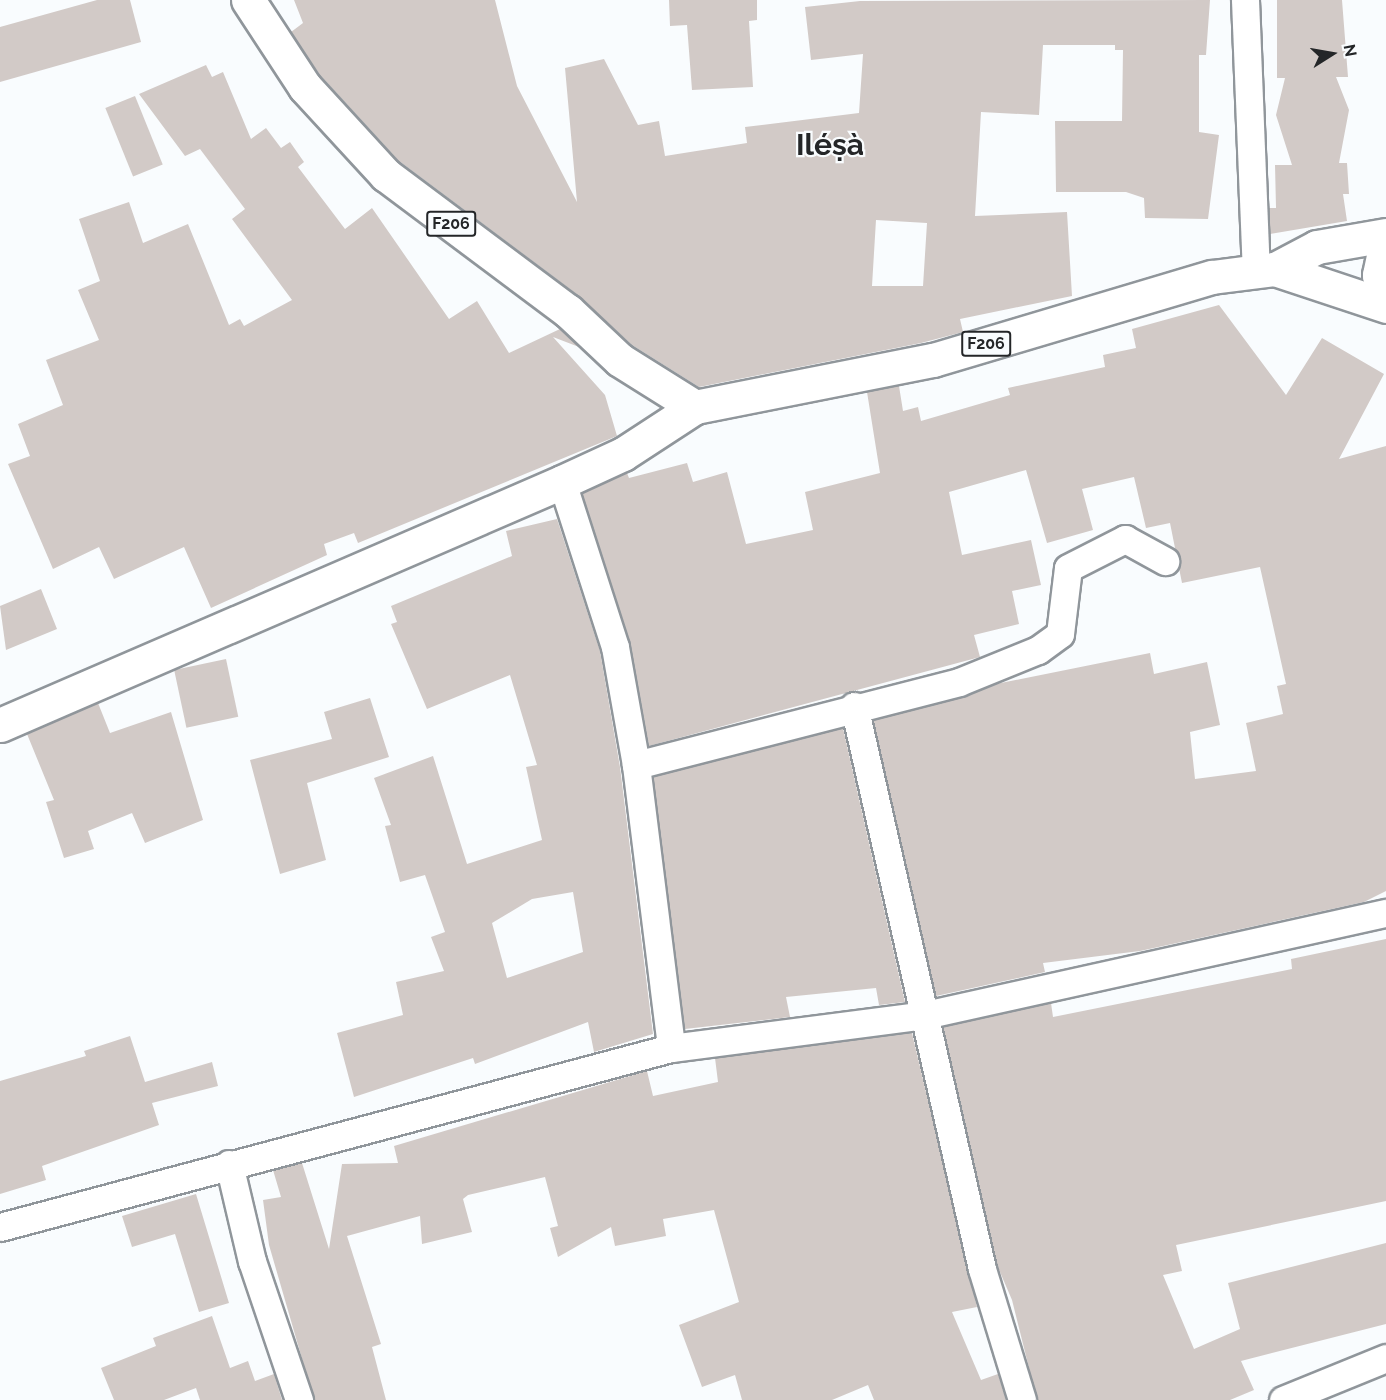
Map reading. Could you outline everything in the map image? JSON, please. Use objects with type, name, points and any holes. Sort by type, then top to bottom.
[{"type":"main road","name":"F206","points":[[248,0],[305,87],[386,175],[568,310],[620,360],[695,407],[933,360],[1212,277],[1265,270],[1317,247],[1386,235]]},
{"type":"main road","name":"F206","points":[[1265,270],[1386,304],[1379,265],[1386,242]]},
{"type":"main road","points":[[0,725],[562,482],[623,454],[695,407]]},
{"type":"street","points":[[1245,0],[1265,270]]},
{"type":"street","points":[[562,482],[615,647],[636,765],[671,1048]]},
{"type":"street","points":[[636,765],[854,706],[959,682],[1038,650],[1060,634],[1068,568],[1125,539],[1165,561]]},
{"type":"street","points":[[854,706],[884,859],[925,1015],[982,1269],[1022,1400]]},
{"type":"street","points":[[0,1227],[356,1128],[671,1048],[925,1015],[1386,913]]},
{"type":"street","points":[[229,1164],[252,1261],[299,1400]]},
{"type":"street","points":[[1283,1400],[1386,1358]]},
{"type":"building","points":[[97,0],[130,0],[141,42],[0,82],[0,27]]},
{"type":"building","points":[[294,0],[495,0],[517,86],[577,202],[565,68],[604,59],[638,125],[659,121],[665,156],[747,143],[745,127],[859,113],[863,54],[811,60],[805,7],[860,1],[1210,0],[1206,55],[1199,55],[1199,132],[1219,135],[1208,219],[1145,218],[1144,198],[1126,192],[1056,192],[1055,121],[1122,121],[1123,50],[1115,50],[1115,45],[1043,45],[1039,115],[981,112],[975,216],[1067,212],[1072,296],[960,319],[963,332],[921,343],[699,387],[632,345],[579,296],[399,161],[320,75],[291,32],[303,23]],"holes":[[[876,220],[927,223],[923,286],[872,286]]]},
{"type":"building","points":[[669,0],[757,0],[757,20],[749,21],[753,87],[692,90],[687,25],[670,26]]},
{"type":"building","points":[[1277,0],[1342,0],[1348,77],[1336,77],[1349,110],[1339,163],[1347,163],[1349,194],[1343,194],[1347,221],[1270,234],[1269,208],[1276,208],[1275,165],[1292,165],[1276,115],[1285,78],[1277,78]]},
{"type":"building","points":[[206,65],[212,77],[223,72],[251,139],[266,128],[281,148],[290,142],[304,162],[298,167],[345,229],[372,208],[449,319],[477,301],[509,353],[560,329],[579,347],[553,337],[605,395],[617,436],[358,543],[354,533],[324,544],[327,555],[211,608],[184,547],[114,579],[99,547],[53,569],[8,464],[30,456],[18,424],[63,405],[46,360],[99,340],[78,290],[100,281],[79,219],[129,202],[143,243],[188,224],[229,325],[240,319],[244,326],[292,300],[232,219],[245,209],[200,149],[185,156],[139,94]]},
{"type":"building","points":[[135,96],[163,165],[133,177],[105,108]]},
{"type":"building","points":[[1219,305],[1286,395],[1322,338],[1384,374],[1339,459],[1386,446],[1386,891],[1364,902],[1140,951],[1043,963],[1045,972],[936,996],[873,720],[996,684],[1150,653],[1154,674],[1207,662],[1220,725],[1190,732],[1195,779],[1256,771],[1246,723],[1283,714],[1277,686],[1286,684],[1260,567],[1182,583],[1170,523],[1146,528],[1134,477],[1082,489],[1093,530],[1047,543],[1026,470],[949,492],[962,555],[1031,540],[1041,585],[1012,591],[1019,624],[974,635],[980,657],[649,746],[630,642],[582,493],[627,473],[629,478],[687,463],[693,482],[727,472],[746,544],[813,530],[805,492],[880,473],[867,392],[899,386],[903,411],[918,407],[921,421],[1010,395],[1008,388],[1105,367],[1103,355],[1136,348],[1132,329]]},
{"type":"building","points":[[557,519],[600,651],[620,767],[653,1034],[594,1052],[588,1022],[475,1064],[473,1058],[354,1097],[337,1033],[403,1015],[396,982],[444,971],[431,937],[445,932],[425,875],[400,882],[385,826],[391,825],[374,778],[433,756],[467,864],[542,840],[526,767],[537,765],[510,675],[427,709],[391,624],[397,622],[391,606],[512,556],[506,531]],"holes":[[[573,892],[583,952],[507,978],[492,923],[532,899]]]},
{"type":"building","points":[[41,589],[57,629],[6,650],[0,606]]},
{"type":"building","points":[[226,659],[238,717],[186,728],[174,670]]},
{"type":"building","points":[[370,698],[389,757],[307,783],[326,860],[280,874],[250,760],[332,739],[324,712]]},
{"type":"building","points":[[98,703],[110,733],[171,712],[203,820],[145,843],[132,813],[88,831],[94,849],[64,858],[46,802],[54,800],[27,734]]},
{"type":"building","points":[[843,728],[905,1002],[879,1005],[876,988],[786,997],[790,1017],[685,1029],[653,777]]},
{"type":"building","points":[[1386,939],[1386,1201],[1176,1245],[1182,1271],[1163,1275],[1194,1349],[1240,1329],[1228,1283],[1386,1243],[1386,1324],[1241,1361],[1254,1390],[1230,1400],[1037,1400],[1012,1300],[997,1265],[943,1027],[1051,1003],[1053,1017],[1292,969],[1291,959]]},
{"type":"building","points":[[912,1033],[977,1307],[952,1312],[981,1380],[998,1374],[1006,1400],[874,1400],[868,1385],[832,1400],[742,1400],[735,1375],[702,1387],[679,1325],[739,1302],[714,1210],[663,1219],[666,1236],[615,1246],[611,1227],[558,1257],[550,1228],[558,1226],[545,1177],[468,1195],[463,1199],[472,1232],[422,1244],[420,1216],[347,1236],[381,1344],[372,1347],[386,1400],[314,1400],[269,1245],[263,1200],[281,1197],[273,1170],[302,1163],[329,1249],[342,1164],[398,1163],[394,1146],[647,1071],[653,1096],[718,1082],[715,1058]]},
{"type":"building","points":[[130,1036],[145,1082],[212,1062],[218,1086],[152,1103],[159,1125],[42,1166],[46,1180],[0,1194],[0,1081],[86,1056],[84,1051]]},
{"type":"building","points":[[196,1194],[229,1303],[199,1312],[175,1234],[132,1247],[122,1216]]},
{"type":"building","points":[[212,1316],[230,1368],[248,1361],[255,1381],[274,1374],[282,1400],[200,1400],[196,1388],[164,1400],[114,1400],[101,1368],[156,1346],[153,1338]]},
{"type":"district","name":"Iléṣà","points":[[830,145]]}]
